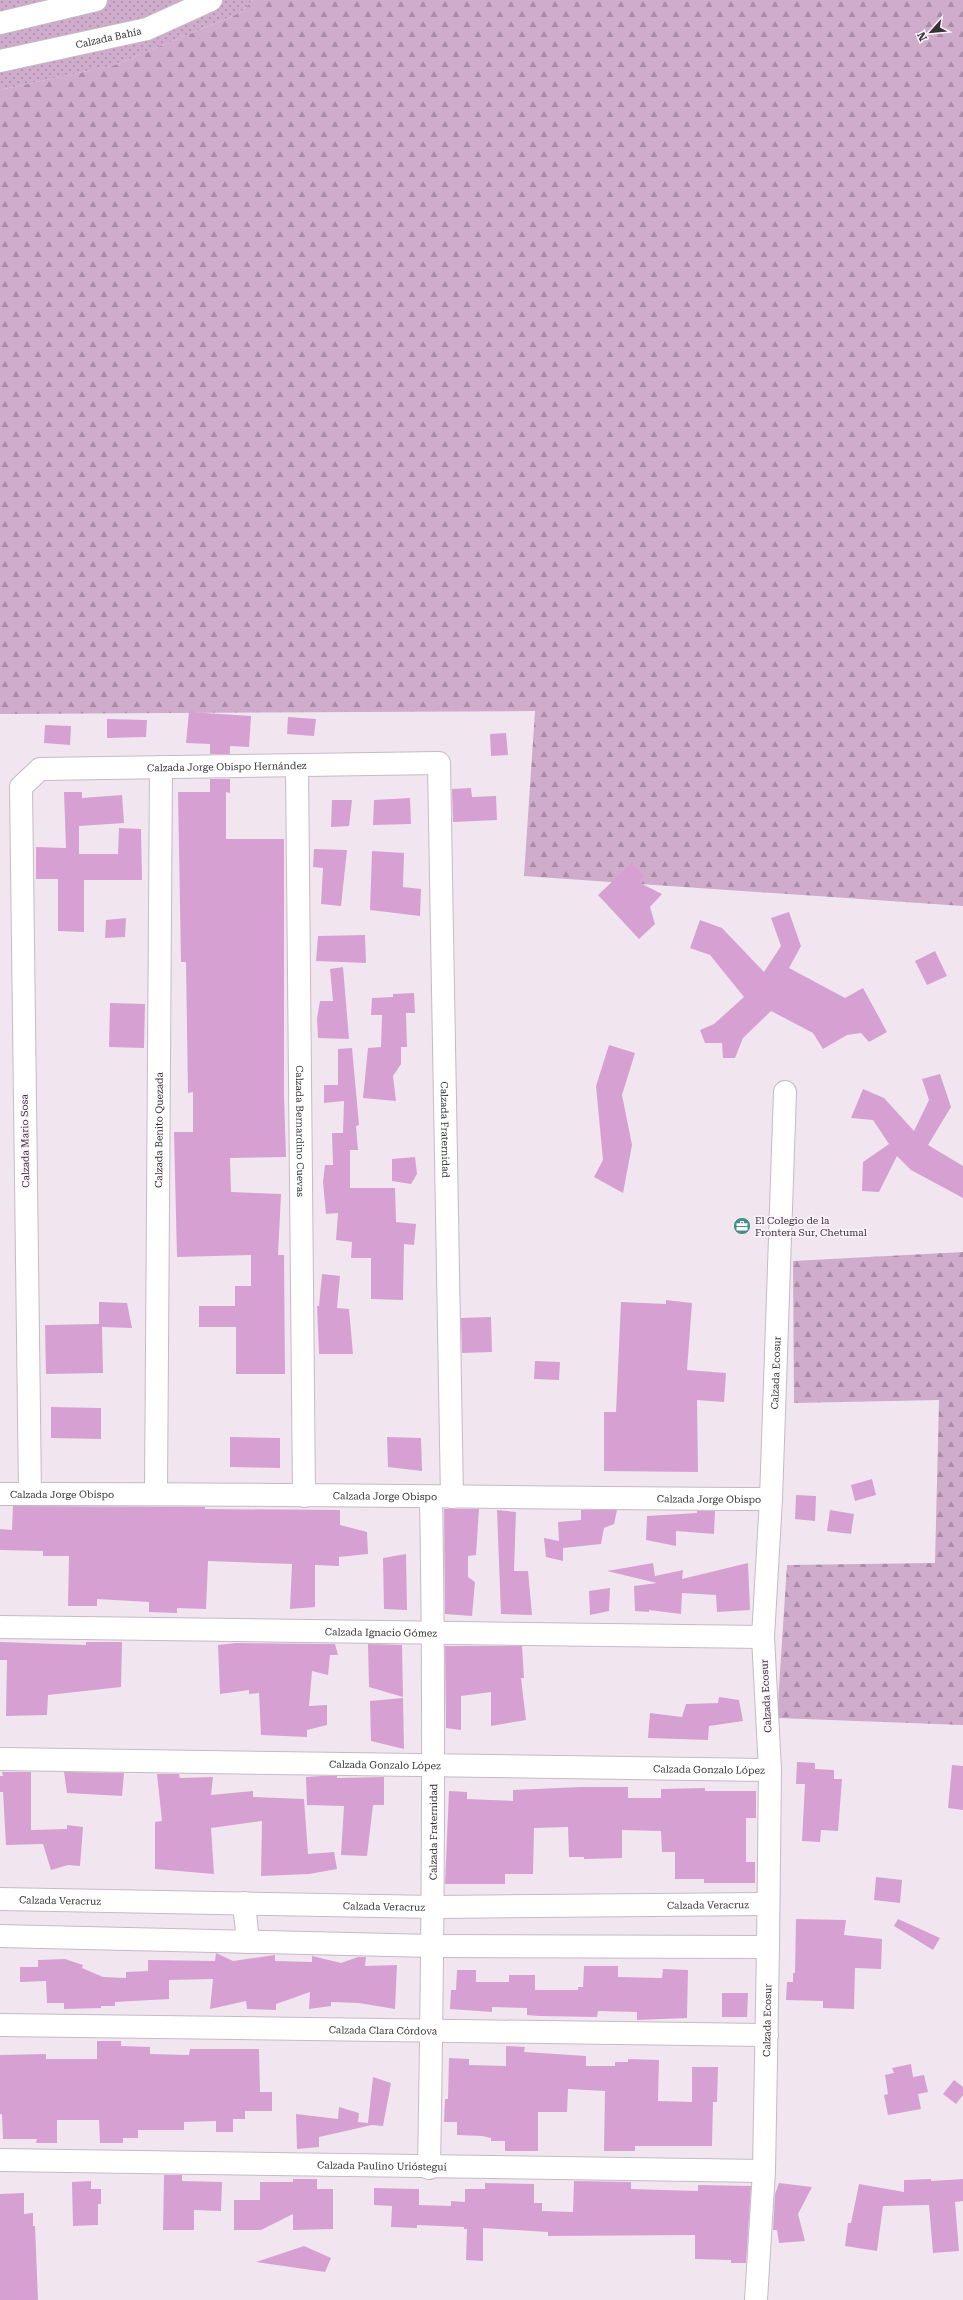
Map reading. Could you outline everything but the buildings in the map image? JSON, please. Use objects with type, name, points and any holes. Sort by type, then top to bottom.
[{"type":"street","points":[[0,23],[96,0]]},
{"type":"street","name":"Calzada Bahía","points":[[0,61],[147,29],[212,0]]},
{"type":"street","name":"Calzada Jorge Obispo Hernández","points":[[21,787],[40,769],[439,763]]},
{"type":"street","name":"Calzada Fraternidad","points":[[439,763],[452,1497]]},
{"type":"street","name":"Calzada Bernardino Cuevas","points":[[297,766],[304,1496]]},
{"type":"street","name":"Calzada Benito Quezada","points":[[156,1492],[161,767]]},
{"type":"street","name":"Calzada Mario Sosa","points":[[21,787],[30,1494]]},
{"type":"street","name":"Calzada Ecosur","points":[[756,2300],[764,2171],[770,1770],[763,1637],[771,1499],[785,1092]]},
{"type":"street","name":"Calzada Jorge Obispo","points":[[0,1494],[156,1492],[304,1496],[771,1499]]},
{"type":"street","name":"Calzada Fraternidad","points":[[429,2168],[434,1907],[434,1634],[431,1497]]},
{"type":"street","name":"Calzada Ignacio Gómez","points":[[0,1627],[434,1634],[763,1637]]},
{"type":"street","name":"Calzada Gonzalo López","points":[[0,1759],[433,1767],[770,1770]]},
{"type":"street","name":"Calzada Veracruz","points":[[0,1899],[434,1907],[768,1904]]},
{"type":"street","points":[[244,1903],[248,1942]]},
{"type":"street","points":[[0,1936],[433,1946],[768,1947]]},
{"type":"street","name":"Calzada Clara Córdova","points":[[0,2025],[432,2032],[767,2035]]},
{"type":"street","name":"Calzada Paulino Urióstegui","points":[[0,2160],[429,2168],[764,2171]]},
{"type":"green space","points":[[0,0],[253,0],[240,13],[115,65],[0,90]]},
{"type":"green space","points":[[253,0],[963,0],[963,906],[524,876],[535,711],[0,714],[0,90],[115,65],[240,13]]},
{"type":"green space","points":[[963,1252],[963,1725],[777,1718],[787,1565],[935,1563],[939,1400],[794,1403],[793,1261]]},
{"type":"place","name":"El Colegio de la Frontera Sur, Chetumal","points":[[742,1226]]}]
